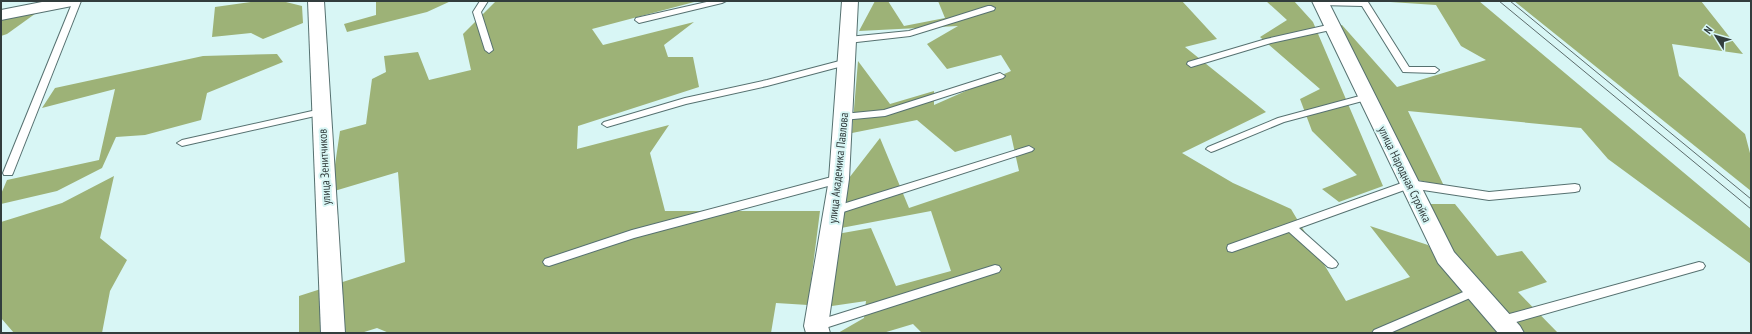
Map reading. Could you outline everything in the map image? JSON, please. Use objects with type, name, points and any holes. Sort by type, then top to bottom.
[{"type":"street","points":[[1,15],[72,1]]},
{"type":"street","name":"улица Зенитчиков","points":[[316,1],[333,333]]},
{"type":"street","name":"улица Академика Павлова","points":[[817,330],[839,179],[850,1]]},
{"type":"street","name":"улица Народная Стройка","points":[[1320,2],[1446,257],[1507,327]]},
{"type":"lane","points":[[8,173],[77,1]]},
{"type":"lane","points":[[484,1],[477,12],[489,50]]},
{"type":"lane","points":[[639,20],[722,1]]},
{"type":"lane","points":[[1320,2],[1365,4],[1406,70],[1435,70]]},
{"type":"lane","points":[[848,40],[910,33],[991,8]]},
{"type":"lane","points":[[1191,64],[1269,41],[1332,27]]},
{"type":"lane","points":[[607,124],[685,101],[767,83],[846,62]]},
{"type":"lane","points":[[843,117],[885,113],[1000,76]]},
{"type":"lane","points":[[1211,149],[1281,120],[1367,97]]},
{"type":"lane","points":[[182,143],[321,112]]},
{"type":"lane","points":[[834,211],[1030,149]]},
{"type":"lane","points":[[549,262],[632,234],[839,179]]},
{"type":"lane","points":[[1232,248],[1410,184],[1489,196],[1575,188]]},
{"type":"lane","points":[[1290,226],[1332,264]]},
{"type":"lane","points":[[1507,327],[1699,266]]},
{"type":"lane","points":[[817,330],[995,269]]},
{"type":"lane","points":[[1378,333],[1475,291]]},
{"type":"green space","points":[[257,1],[282,1],[302,6],[303,23],[263,39],[251,33],[212,37],[215,7]]},
{"type":"green space","points":[[376,1],[451,1],[427,12],[347,32],[344,24],[376,15]]},
{"type":"green space","points":[[496,1],[698,1],[592,29],[603,45],[694,22],[664,45],[668,57],[693,57],[699,87],[578,126],[577,149],[669,125],[650,153],[665,211],[820,211],[808,305],[776,303],[771,333],[389,333],[377,328],[361,333],[299,333],[299,296],[405,262],[398,172],[331,192],[340,131],[366,124],[372,79],[386,72],[384,56],[418,52],[429,80],[471,70],[463,34]]},
{"type":"green space","points":[[875,1],[888,1],[904,26],[945,18],[938,1],[1182,1],[1217,39],[1185,47],[1266,112],[1182,153],[1233,183],[1291,209],[1346,301],[1410,277],[1370,226],[1428,245],[1455,282],[1500,333],[922,333],[913,324],[883,333],[838,333],[864,318],[866,301],[825,307],[837,234],[871,228],[896,286],[951,271],[931,211],[841,228],[849,178],[880,138],[909,208],[1019,171],[1011,135],[955,152],[917,120],[852,133],[858,61],[890,104],[934,91],[934,105],[1011,71],[1001,55],[947,69],[927,44],[958,26],[859,31]]},
{"type":"green space","points":[[1266,1],[1294,1],[1313,22],[1383,186],[1339,202],[1322,189],[1357,175],[1312,131],[1300,99],[1320,89],[1260,37],[1287,20]]},
{"type":"green space","points":[[1375,1],[1479,1],[1751,229],[1751,264],[1608,159],[1581,128],[1408,111],[1444,186],[1413,179],[1336,26],[1342,25],[1397,87],[1486,60],[1461,46],[1436,5]]},
{"type":"green space","points":[[1514,1],[1701,1],[1743,54],[1672,44],[1679,76],[1745,134],[1751,157],[1751,191]]},
{"type":"green space","points":[[39,11],[7,34],[1,36],[1,19]]},
{"type":"green space","points":[[277,54],[283,62],[207,93],[201,120],[145,135],[116,137],[102,168],[57,191],[1,204],[1,194],[7,180],[99,160],[115,89],[42,108],[55,88],[203,56]]},
{"type":"green space","points":[[114,176],[100,238],[127,260],[110,291],[102,333],[14,333],[1,318],[1,222],[62,203]]},
{"type":"green space","points":[[1429,204],[1455,204],[1497,256],[1522,251],[1547,282],[1518,292],[1558,333],[1519,333],[1451,255]]},
{"type":"tram line","points":[[1499,1],[1751,209]]},
{"type":"tram line","points":[[1510,1],[1751,199]]}]
